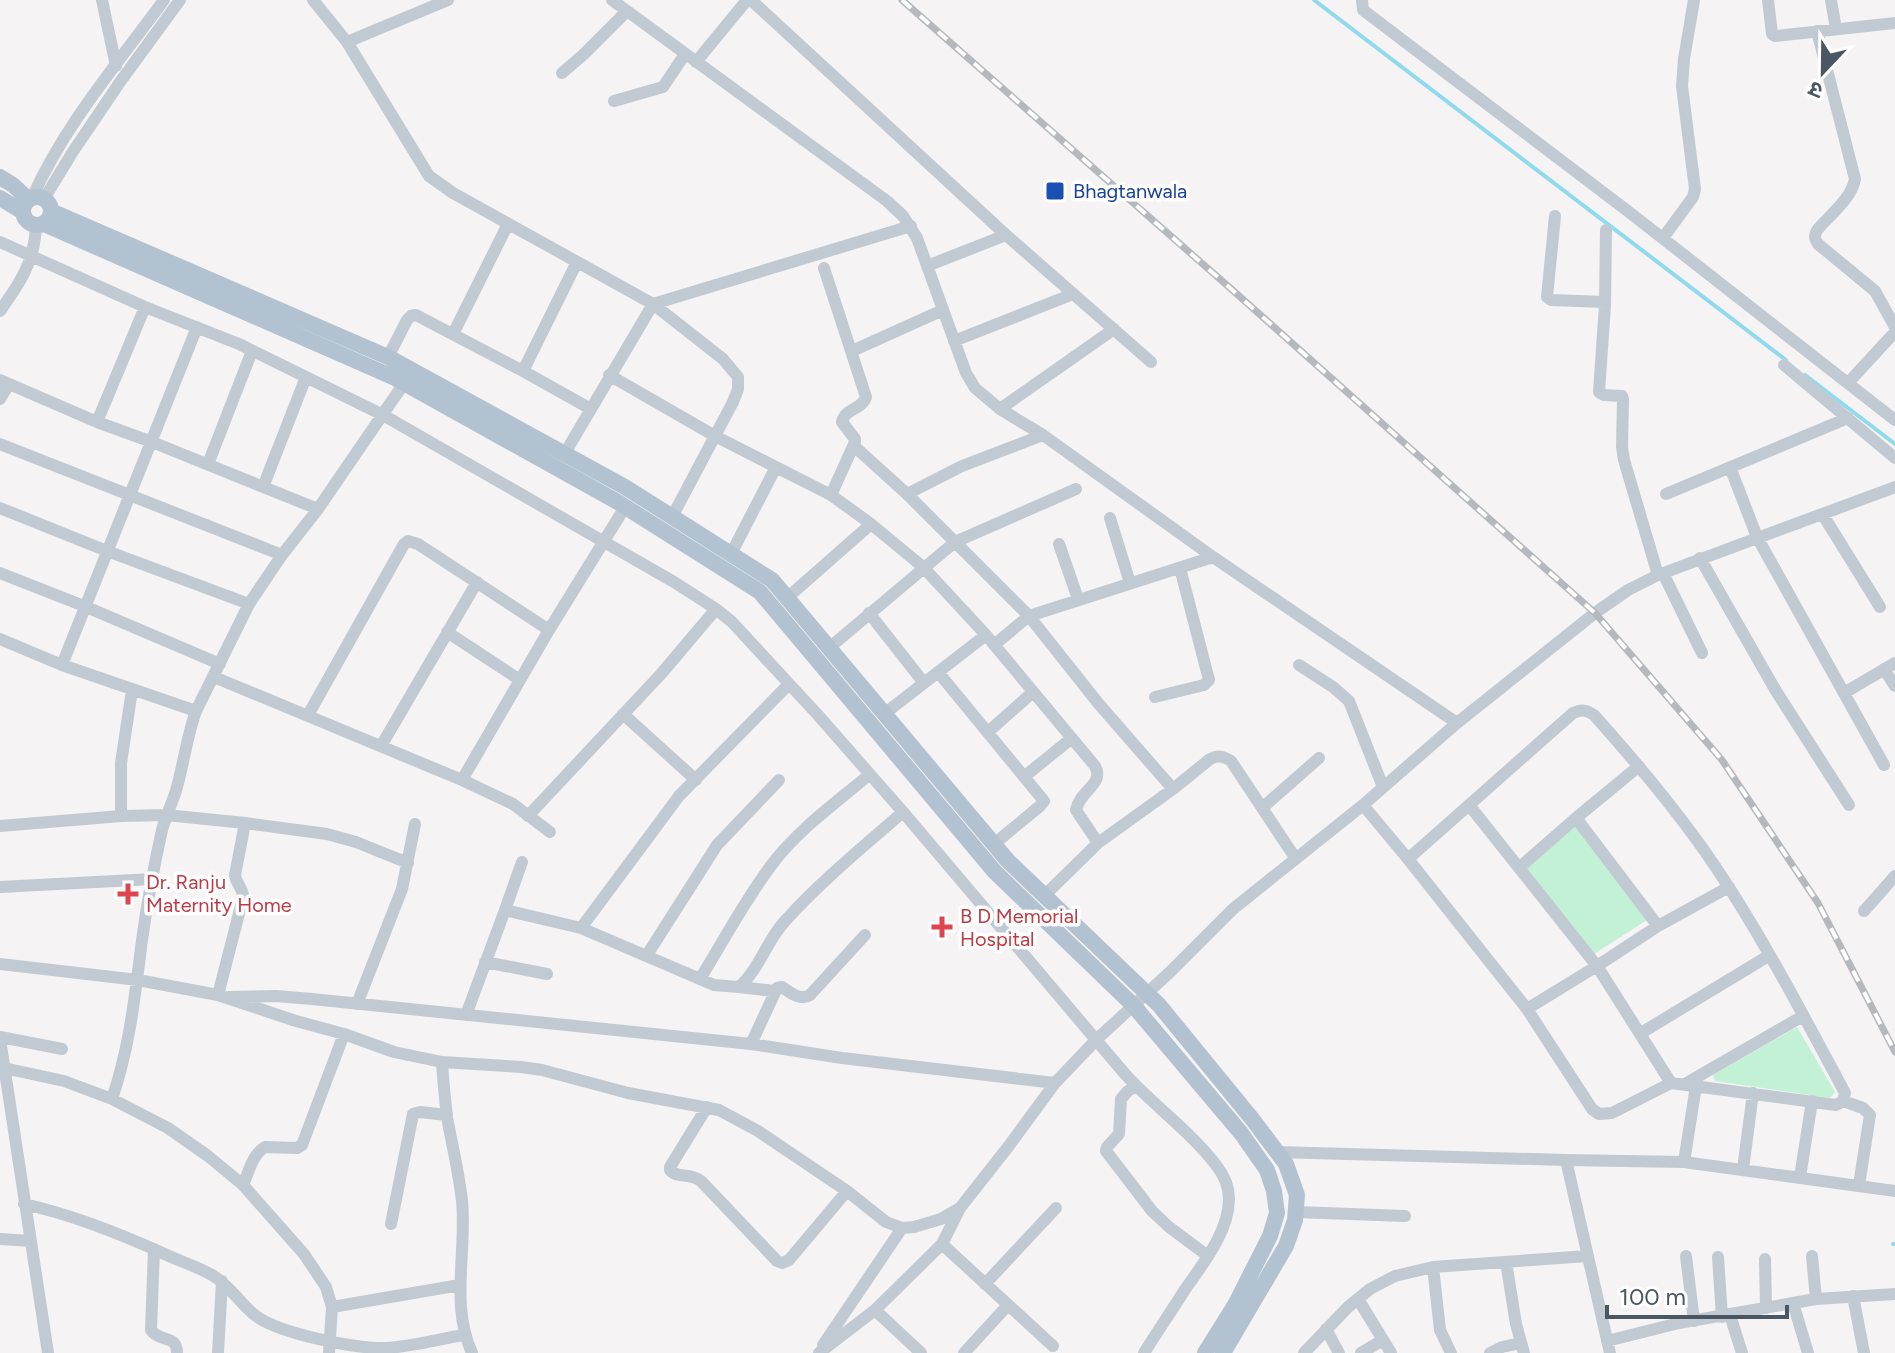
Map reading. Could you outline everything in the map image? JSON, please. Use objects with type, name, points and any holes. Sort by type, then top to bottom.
[{"type":"main road","points":[[0,177],[13,185],[37,210],[408,377],[565,453],[772,580],[1008,861],[1159,1005],[1286,1164],[1297,1195],[1295,1220],[1286,1246],[1223,1353]]},
{"type":"main road","points":[[0,198],[37,210],[388,357],[408,377],[760,592],[995,872],[1133,1005],[1241,1133],[1267,1170],[1277,1213],[1270,1236],[1235,1305],[1205,1353]]},
{"type":"street","points":[[102,0],[116,66]]},
{"type":"street","points":[[0,311],[33,257],[44,171],[164,0]]},
{"type":"street","points":[[37,210],[120,82],[180,0]]},
{"type":"street","points":[[313,0],[347,42],[429,176],[453,193],[653,304],[723,359],[738,377],[733,402],[672,517]]},
{"type":"street","points":[[347,42],[448,0]]},
{"type":"street","points":[[612,0],[887,201],[911,226],[966,373],[975,388],[1000,409],[1043,435],[1213,557],[1457,723]]},
{"type":"street","points":[[614,101],[663,87],[749,0],[1006,235],[1151,362]]},
{"type":"street","points":[[1349,0],[1362,5],[1895,420]]},
{"type":"street","points":[[1663,238],[1693,197],[1695,189],[1682,86],[1694,0]]},
{"type":"street","points":[[1768,0],[1771,29],[1775,36],[1895,23]]},
{"type":"street","points":[[1831,0],[1836,29]]},
{"type":"street","points":[[562,73],[627,11]]},
{"type":"street","points":[[1817,31],[1855,179],[1850,193],[1818,229],[1815,239],[1875,291],[1895,330],[1848,383]]},
{"type":"street","points":[[1555,216],[1547,297],[1551,300],[1605,302]]},
{"type":"street","points":[[453,334],[508,224]]},
{"type":"street","points":[[565,453],[653,304],[911,226]]},
{"type":"street","points":[[1606,230],[1599,392],[1622,396],[1624,460],[1660,574],[1702,653]]},
{"type":"street","points":[[927,266],[1006,235]]},
{"type":"street","points":[[0,242],[252,351],[383,415],[604,541],[716,609],[732,622],[870,774],[1136,1086],[1197,1142],[1227,1181],[1229,1200],[1221,1232],[1144,1353]]},
{"type":"street","points":[[523,371],[577,262]]},
{"type":"street","points":[[824,268],[866,397],[862,404],[843,418],[844,426],[855,439],[854,446],[831,495]]},
{"type":"street","points":[[954,341],[1073,294]]},
{"type":"street","points":[[97,422],[145,307]]},
{"type":"street","points":[[852,351],[943,310]]},
{"type":"street","points":[[388,357],[411,316],[416,315],[589,408]]},
{"type":"street","points":[[62,665],[197,327]]},
{"type":"street","points":[[1000,409],[1114,329]]},
{"type":"street","points":[[208,464],[252,351]]},
{"type":"street","points":[[1784,365],[1895,458]]},
{"type":"street","points":[[609,375],[715,436],[831,495],[923,567],[990,640],[1099,773],[1076,805],[1076,810],[1098,843]]},
{"type":"street","points":[[263,487],[306,377]]},
{"type":"street","points":[[112,1099],[124,1063],[142,939],[166,815],[176,791],[196,711],[249,604],[408,377]]},
{"type":"street","points":[[0,399],[4,382],[318,509]]},
{"type":"street","points":[[1666,494],[1848,418]]},
{"type":"street","points":[[907,494],[962,466],[1043,435]]},
{"type":"street","points":[[0,444],[282,555]]},
{"type":"street","points":[[854,446],[907,494],[1029,616],[1098,703],[1173,789]]},
{"type":"street","points":[[731,554],[776,467]]},
{"type":"street","points":[[1730,467],[1757,537],[1884,765]]},
{"type":"street","points":[[819,1353],[875,1310],[942,1244],[960,1208],[1055,1083],[1097,1039],[1233,909],[1363,805],[1457,723],[1628,590],[1700,558],[1895,487]]},
{"type":"street","points":[[829,648],[955,542],[1076,489]]},
{"type":"street","points":[[462,780],[625,507]]},
{"type":"street","points":[[0,508],[249,604]]},
{"type":"street","points":[[1823,515],[1880,607]]},
{"type":"street","points":[[1110,518],[1130,583]]},
{"type":"street","points":[[787,598],[871,524]]},
{"type":"street","points":[[308,715],[408,541],[418,544],[549,630]]},
{"type":"street","points":[[1059,544],[1078,599]]},
{"type":"street","points":[[884,714],[938,672],[1029,616],[1213,557]]},
{"type":"street","points":[[1700,558],[1776,691],[1849,805]]},
{"type":"street","points":[[1155,697],[1204,685],[1209,680],[1180,568]]},
{"type":"street","points":[[0,573],[220,664]]},
{"type":"street","points":[[381,746],[477,582]]},
{"type":"street","points":[[528,816],[675,659],[716,609]]},
{"type":"street","points":[[869,613],[924,683]]},
{"type":"street","points":[[447,632],[520,680]]},
{"type":"street","points":[[0,639],[62,665],[196,711]]},
{"type":"street","points":[[1299,665],[1349,701],[1383,787]]},
{"type":"street","points":[[1844,693],[1890,666],[1895,686]]},
{"type":"street","points":[[938,672],[1043,798],[1043,803],[994,844]]},
{"type":"street","points":[[214,677],[462,780],[513,804],[550,832]]},
{"type":"street","points":[[581,928],[668,810],[789,684]]},
{"type":"street","points":[[121,816],[121,763],[132,690]]},
{"type":"street","points":[[988,732],[1033,692]]},
{"type":"street","points":[[1408,859],[1573,713],[1580,710],[1594,715],[1639,766],[1729,887],[1845,1093],[1843,1101],[1836,1105],[1684,1084]]},
{"type":"street","points":[[623,714],[696,780]]},
{"type":"street","points":[[1025,776],[1072,738]]},
{"type":"street","points":[[1044,896],[1098,843],[1217,756],[1231,761],[1296,859]]},
{"type":"street","points":[[1262,808],[1319,758]]},
{"type":"street","points":[[1520,867],[1639,766]]},
{"type":"street","points":[[700,979],[775,861],[809,826],[870,774]]},
{"type":"street","points":[[647,955],[717,845],[779,780]]},
{"type":"street","points":[[1363,805],[1527,1009],[1592,1109],[1599,1114],[1612,1113],[1684,1084],[1803,1016]]},
{"type":"street","points":[[1469,805],[1597,966],[1641,1033],[1684,1084],[1684,1162]]},
{"type":"street","points":[[739,987],[782,924],[903,812]]},
{"type":"street","points":[[0,826],[166,815],[327,834],[408,863]]},
{"type":"street","points":[[1576,818],[1658,926]]},
{"type":"street","points":[[223,996],[243,898],[235,875],[245,823]]},
{"type":"street","points":[[357,1004],[397,904],[415,824]]},
{"type":"street","points":[[466,1015],[522,862]]},
{"type":"street","points":[[1864,911],[1895,876]]},
{"type":"street","points":[[0,887],[153,879]]},
{"type":"street","points":[[1527,1009],[1658,926],[1729,887]]},
{"type":"street","points":[[505,910],[581,928],[714,985],[774,991],[782,987],[801,998],[810,995],[865,935]]},
{"type":"street","points":[[1641,1033],[1770,955]]},
{"type":"street","points":[[485,962],[547,974]]},
{"type":"street","points":[[0,964],[138,980],[223,996],[394,1052],[442,1062],[542,1070],[628,1093],[707,1107],[730,1115],[758,1131],[847,1191],[886,1222],[902,1228],[914,1227],[941,1219],[960,1208]]},
{"type":"street","points":[[751,1044],[774,991]]},
{"type":"street","points":[[223,996],[276,996],[751,1044],[1055,1083]]},
{"type":"street","points":[[243,1185],[261,1149],[297,1148],[302,1145],[344,1034]]},
{"type":"street","points":[[48,1353],[0,1038],[62,1049]]},
{"type":"street","points":[[2,1061],[112,1099],[168,1128],[243,1185],[304,1254],[326,1287],[332,1307],[330,1346]]},
{"type":"street","points":[[442,1062],[463,1216],[460,1285],[464,1335],[472,1353]]},
{"type":"street","points":[[1136,1086],[1121,1099],[1119,1134],[1106,1151],[1152,1211],[1208,1256]]},
{"type":"street","points":[[1743,1169],[1753,1093]]},
{"type":"street","points":[[1800,1177],[1812,1101]]},
{"type":"street","points":[[1843,1101],[1863,1108],[1870,1115],[1859,1185]]},
{"type":"street","points":[[707,1107],[670,1170],[675,1175],[693,1176],[701,1181],[777,1261],[782,1263],[789,1260],[847,1191]]},
{"type":"street","points":[[391,1224],[413,1114],[447,1115]]},
{"type":"street","points":[[1276,1152],[1684,1162],[1895,1191]]},
{"type":"street","points":[[1566,1160],[1608,1347],[1694,1321],[1816,1299],[1895,1294]]},
{"type":"street","points":[[24,1204],[78,1218],[154,1249],[222,1281],[246,1308],[267,1322],[330,1346],[382,1350],[464,1335]]},
{"type":"street","points":[[985,1284],[1056,1208]]},
{"type":"street","points":[[1296,1212],[1405,1216]]},
{"type":"street","points":[[819,1353],[902,1228]]},
{"type":"street","points":[[0,1239],[31,1241]]},
{"type":"street","points":[[942,1244],[1053,1346]]},
{"type":"street","points":[[154,1249],[151,1330],[155,1336],[175,1343],[177,1353]]},
{"type":"street","points":[[1304,1353],[1358,1299],[1382,1281],[1395,1276],[1433,1267],[1588,1256]]},
{"type":"street","points":[[1686,1256],[1694,1321]]},
{"type":"street","points":[[1812,1256],[1816,1299]]},
{"type":"street","points":[[1718,1257],[1726,1316],[1742,1353]]},
{"type":"street","points":[[1765,1259],[1766,1308]]},
{"type":"street","points":[[1490,1353],[1502,1347],[1522,1348],[1506,1262]]},
{"type":"street","points":[[1433,1267],[1440,1330],[1451,1353]]},
{"type":"street","points":[[218,1353],[222,1281]]},
{"type":"street","points":[[332,1307],[460,1285]]},
{"type":"street","points":[[1853,1296],[1864,1353]]},
{"type":"street","points":[[1358,1299],[1391,1353]]},
{"type":"street","points":[[1793,1303],[1808,1353]]},
{"type":"street","points":[[964,1353],[1008,1305]]},
{"type":"street","points":[[875,1310],[921,1353]]},
{"type":"street","points":[[1326,1329],[1339,1353]]},
{"type":"street","points":[[1361,1353],[1383,1340]]},
{"type":"green space","points":[[1576,826],[1647,920],[1594,954],[1524,870]]},
{"type":"green space","points":[[1797,1027],[1835,1092],[1830,1098],[1715,1081],[1713,1075]]},
{"type":"waterway","points":[[1314,0],[1786,360]]},
{"type":"waterway","points":[[1805,375],[1895,444]]},
{"type":"railway","points":[[902,0],[1595,613],[1722,760],[1818,903],[1895,1052]]},
{"type":"place","name":"Bhagtanwala","points":[[1055,191]]},
{"type":"place","name":"Dr. Ranju Maternity Home","points":[[128,894]]},
{"type":"place","name":"B D Memorial Hospital","points":[[942,927]]}]
